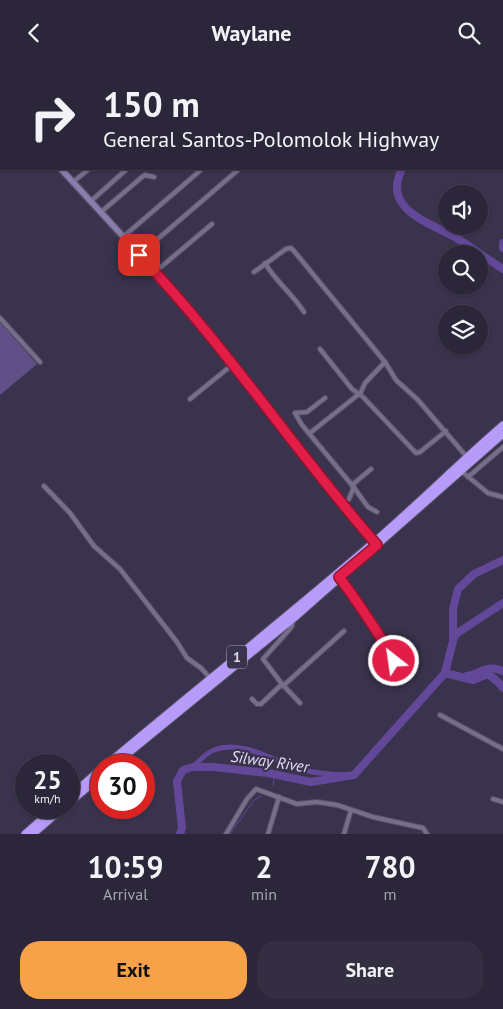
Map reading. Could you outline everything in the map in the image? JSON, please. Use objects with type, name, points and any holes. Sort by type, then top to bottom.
[{"type":"highway","name":"1","points":[[127,754],[294,618],[376,543],[466,456],[503,425]]},
{"type":"highway","name":"1","points":[[119,754],[376,543],[503,434]]},
{"type":"highway","points":[[80,787],[90,779]]},
{"type":"highway","points":[[80,794],[90,785]]},
{"type":"highway","points":[[25,834],[42,819]]},
{"type":"highway","points":[[32,834],[50,819]]},
{"type":"street","points":[[63,170],[154,271],[376,543]]},
{"type":"street","points":[[73,182],[87,170]]},
{"type":"street","points":[[91,201],[126,170]]},
{"type":"street","points":[[123,237],[201,170]]},
{"type":"street","points":[[139,255],[238,170]]},
{"type":"street","points":[[101,212],[145,175],[154,177]]},
{"type":"street","points":[[154,271],[212,224]]},
{"type":"street","points":[[254,272],[286,249],[291,248],[385,363],[396,380],[418,400],[466,456]]},
{"type":"street","points":[[265,263],[271,273],[294,296],[304,312]]},
{"type":"street","points":[[0,318],[40,362]]},
{"type":"street","points":[[320,349],[342,378],[416,453],[420,453],[446,431]]},
{"type":"street","points":[[310,433],[359,394],[364,383],[385,363]]},
{"type":"street","points":[[190,399],[232,365]]},
{"type":"street","points":[[325,398],[307,412],[294,412],[368,507],[377,512]]},
{"type":"street","points":[[468,477],[503,447]]},
{"type":"street","points":[[349,499],[353,486],[371,469]]},
{"type":"street","points":[[460,470],[492,495],[503,497]]},
{"type":"street","points":[[44,486],[70,513],[98,550],[120,569],[177,642],[187,658],[201,668],[210,678]]},
{"type":"street","points":[[339,577],[364,611],[393,657],[394,661],[391,665],[380,673]]},
{"type":"street","points":[[294,618],[292,627],[263,659],[300,703]]},
{"type":"street","points":[[252,699],[257,704],[261,704],[344,631]]},
{"type":"street","points":[[440,715],[503,749]]},
{"type":"street","points":[[226,834],[254,790],[261,790],[297,804],[317,802],[337,805],[351,811],[423,828],[427,834]]},
{"type":"street","points":[[268,834],[279,797]]},
{"type":"street","points":[[493,799],[503,803]]},
{"type":"street","points":[[344,834],[351,811]]},
{"type":"shaded area","points":[[0,322],[37,364],[0,395]]},
{"type":"waterway","name":"Silway River","points":[[402,170],[397,183],[398,195],[411,213],[455,237],[503,269]]},
{"type":"waterway","points":[[503,243],[503,248]]},
{"type":"waterway","name":"Silway River","points":[[180,834],[182,828],[177,781],[183,770],[193,767],[214,767],[268,773],[311,782],[354,775],[445,673],[453,641],[453,609],[458,589],[474,574],[503,560]]},
{"type":"waterway","points":[[453,640],[456,634],[503,603]]},
{"type":"waterway","points":[[467,676],[492,668],[503,671]]},
{"type":"waterway","points":[[445,673],[473,680],[488,674],[503,688]]},
{"type":"waterway","points":[[193,767],[211,751],[225,747],[235,747],[256,752],[303,770],[325,774],[354,775]]},
{"type":"waterway","points":[[273,785],[275,774]]},
{"type":"waterway","points":[[230,834],[254,800],[261,796]]},
{"type":"route","points":[[139,255],[165,282],[377,545],[339,577],[364,611],[394,661]]}]
